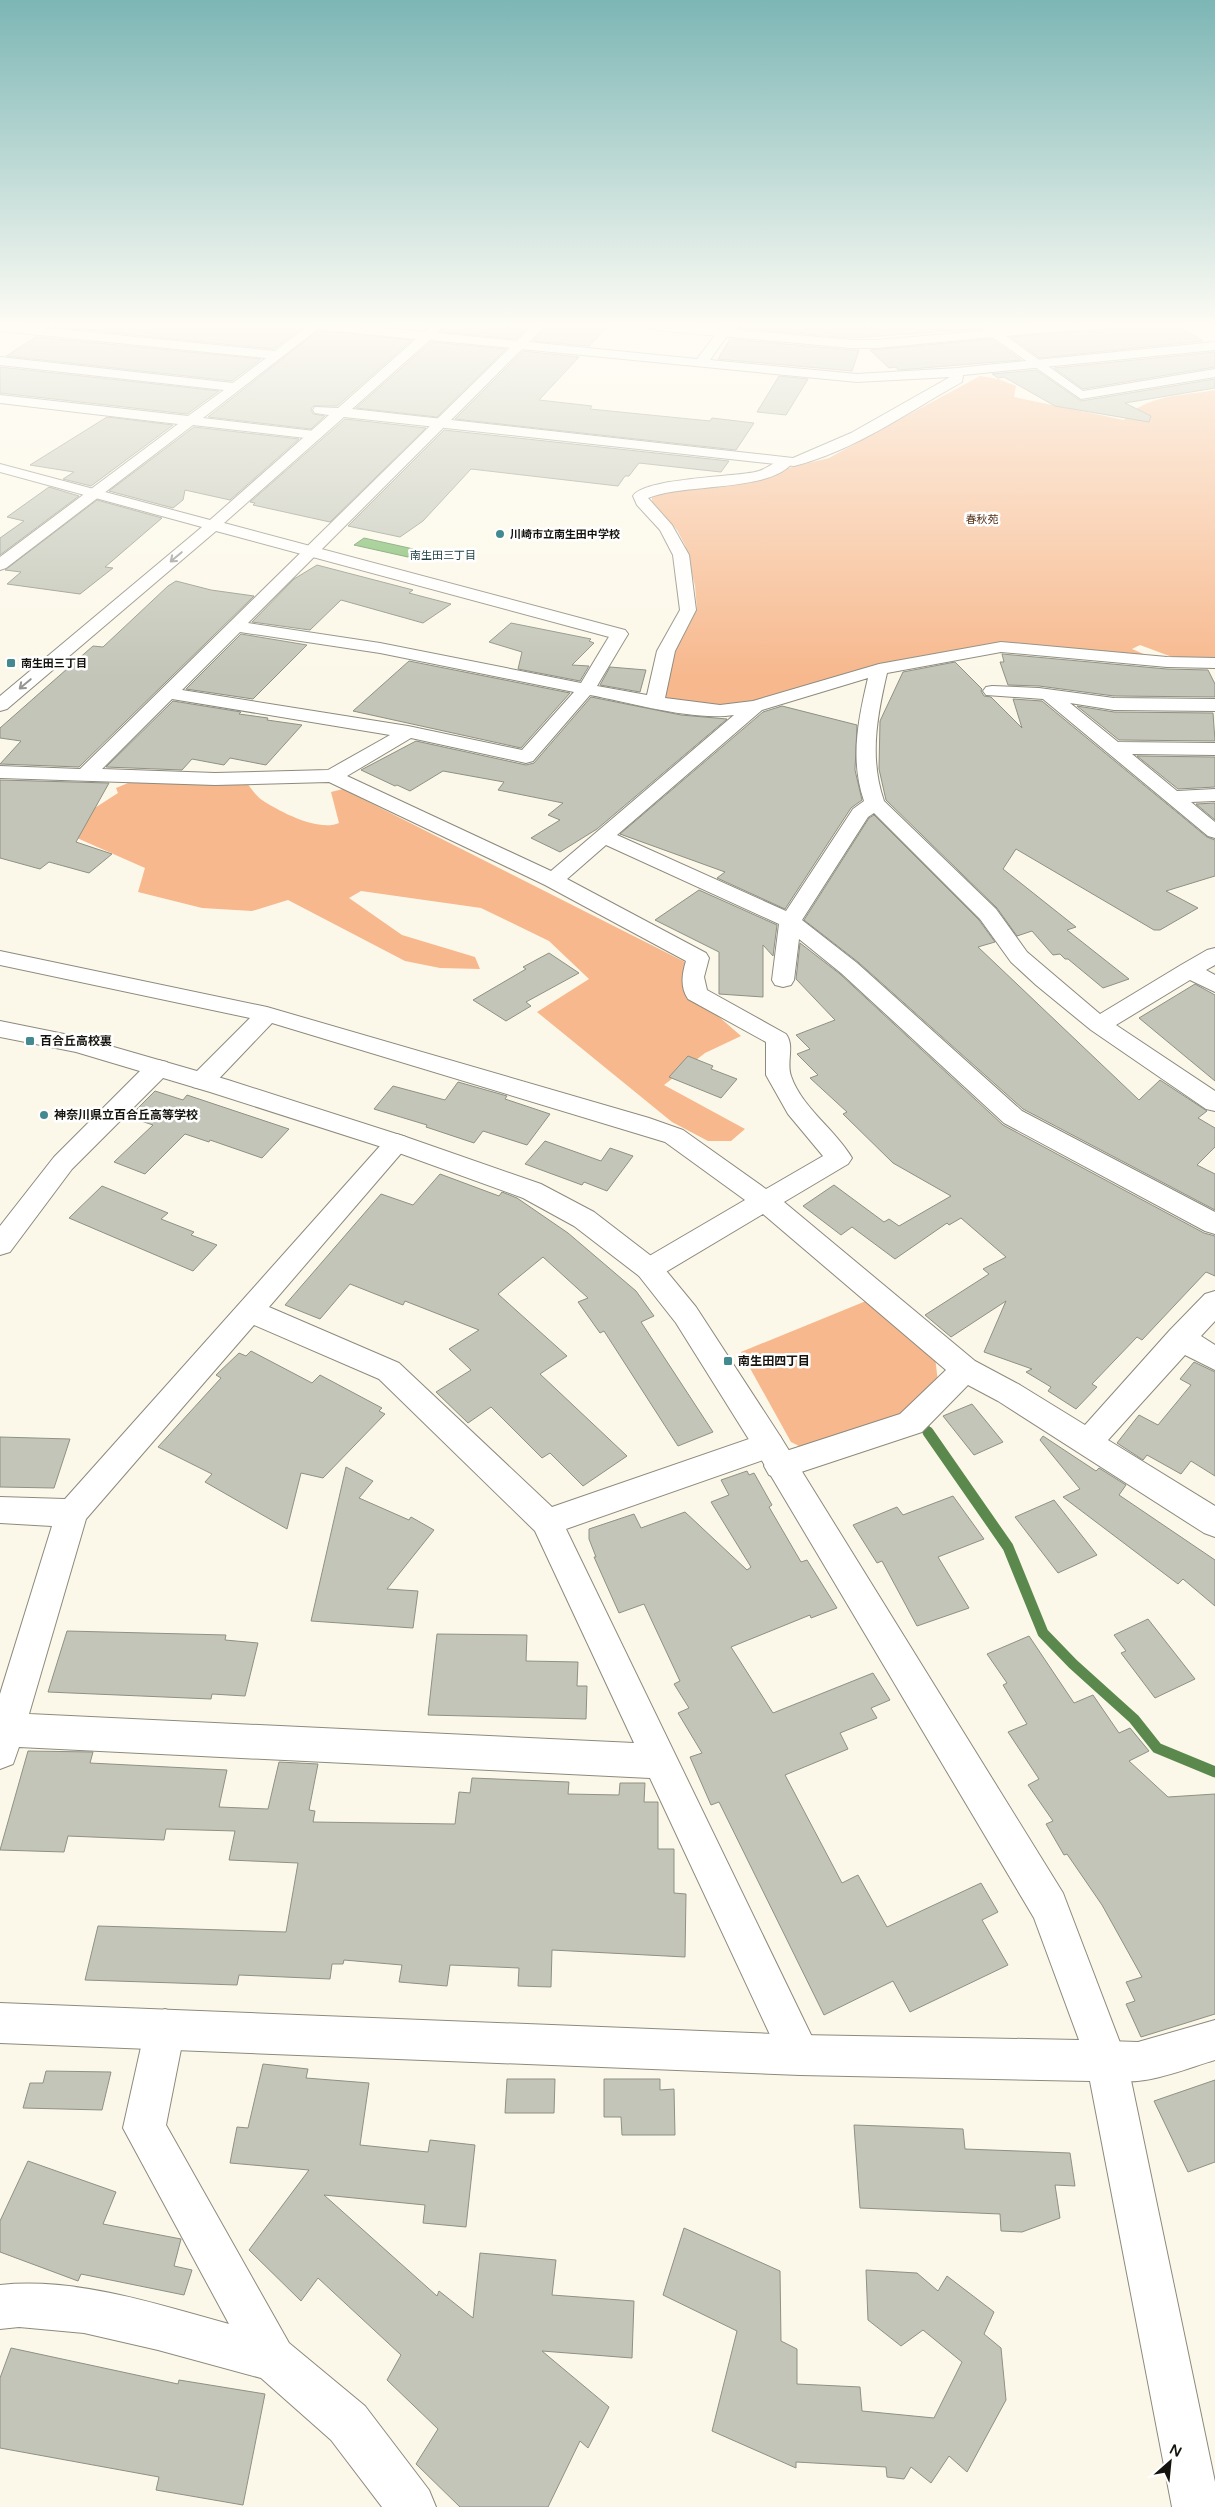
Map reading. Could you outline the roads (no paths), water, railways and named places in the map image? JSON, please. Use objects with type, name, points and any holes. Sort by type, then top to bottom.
[{"type":"street","points":[[0,565],[162,443]]},
{"type":"street","points":[[0,705],[213,525],[305,443]]},
{"type":"street","points":[[85,775],[420,443]]},
{"type":"street","points":[[617,443],[786,462],[819,454],[839,443]]},
{"type":"street","points":[[655,702],[666,652],[688,610],[680,555],[666,528],[642,502],[640,496],[660,489],[760,476],[782,467],[786,462]]},
{"type":"street","points":[[0,468],[620,634],[586,689],[526,757],[408,732],[168,693]]},
{"type":"street","points":[[176,534],[208,508]]},
{"type":"street","points":[[235,626],[380,648],[655,702],[720,710],[755,706],[879,669],[1000,647],[1167,662],[1215,663]]},
{"type":"street","points":[[879,669],[865,731],[870,790],[875,803],[988,914],[1019,957],[1098,1025],[1215,1103]]},
{"type":"street","points":[[992,691],[1048,694],[1114,704],[1215,705]]},
{"type":"street","points":[[1048,694],[1215,832]]},
{"type":"street","points":[[553,880],[755,706]]},
{"type":"street","points":[[332,776],[408,732]]},
{"type":"street","points":[[1115,748],[1215,748]]},
{"type":"street","points":[[0,772],[215,779],[332,776],[553,880],[698,958],[693,977],[696,994],[778,1039],[778,1075],[798,1108],[839,1158],[649,1269]]},
{"type":"street","points":[[1172,797],[1215,796]]},
{"type":"street","points":[[783,980],[790,921],[860,813],[875,803]]},
{"type":"street","points":[[604,838],[790,921],[877,992],[1013,1117],[1215,1224]]},
{"type":"street","points":[[1098,1025],[1215,955]]},
{"type":"street","points":[[0,958],[268,1014],[646,1126],[674,1136],[766,1202],[965,1369],[1008,1393],[1215,1523]]},
{"type":"street","points":[[1189,970],[1215,985]]},
{"type":"street","points":[[202,1081],[268,1014]]},
{"type":"street","points":[[0,1029],[79,1046],[202,1081],[397,1143],[532,1191],[584,1219],[649,1269],[686,1315],[1049,1907],[1107,2061],[1196,2507]]},
{"type":"street","points":[[0,1245],[63,1163],[158,1068]]},
{"type":"street","points":[[397,1143],[72,1514],[4,1741],[659,1761]]},
{"type":"street","points":[[1087,1443],[1180,1338],[1215,1302]]},
{"type":"street","points":[[250,1311],[389,1371],[547,1522],[800,2055]]},
{"type":"street","points":[[1180,1338],[1215,1359]]},
{"type":"street","points":[[547,1522],[774,1456],[911,1423],[965,1369]]},
{"type":"street","points":[[0,1510],[72,1514]]},
{"type":"street","points":[[0,2022],[800,2055],[1138,2062],[1215,2040]]},
{"type":"street","points":[[165,2029],[144,2128],[273,2359],[348,2423],[412,2507]]},
{"type":"street","points":[[0,2307],[19,2305],[84,2311],[158,2327],[273,2359]]},
{"type":"waterway","points":[[925,1428],[929,1433]]},
{"type":"waterway","points":[[928,1432],[1008,1547],[1043,1633],[1073,1664],[1134,1719],[1157,1748],[1215,1772]]},
{"type":"place","name":"川崎市立南生田中学校","points":[[500,534]]},
{"type":"place","name":"南生田三丁目","points":[[11,663]]},
{"type":"place","name":"百合丘高校裏","points":[[30,1041]]},
{"type":"place","name":"神奈川県立百合丘高等学校","points":[[44,1115]]},
{"type":"place","name":"南生田四丁目","points":[[728,1361]]},
{"type":"district","name":"南生田三丁目","points":[[443,555]]},
{"type":"park label","name":"春秋苑","points":[[982,519]]}]
